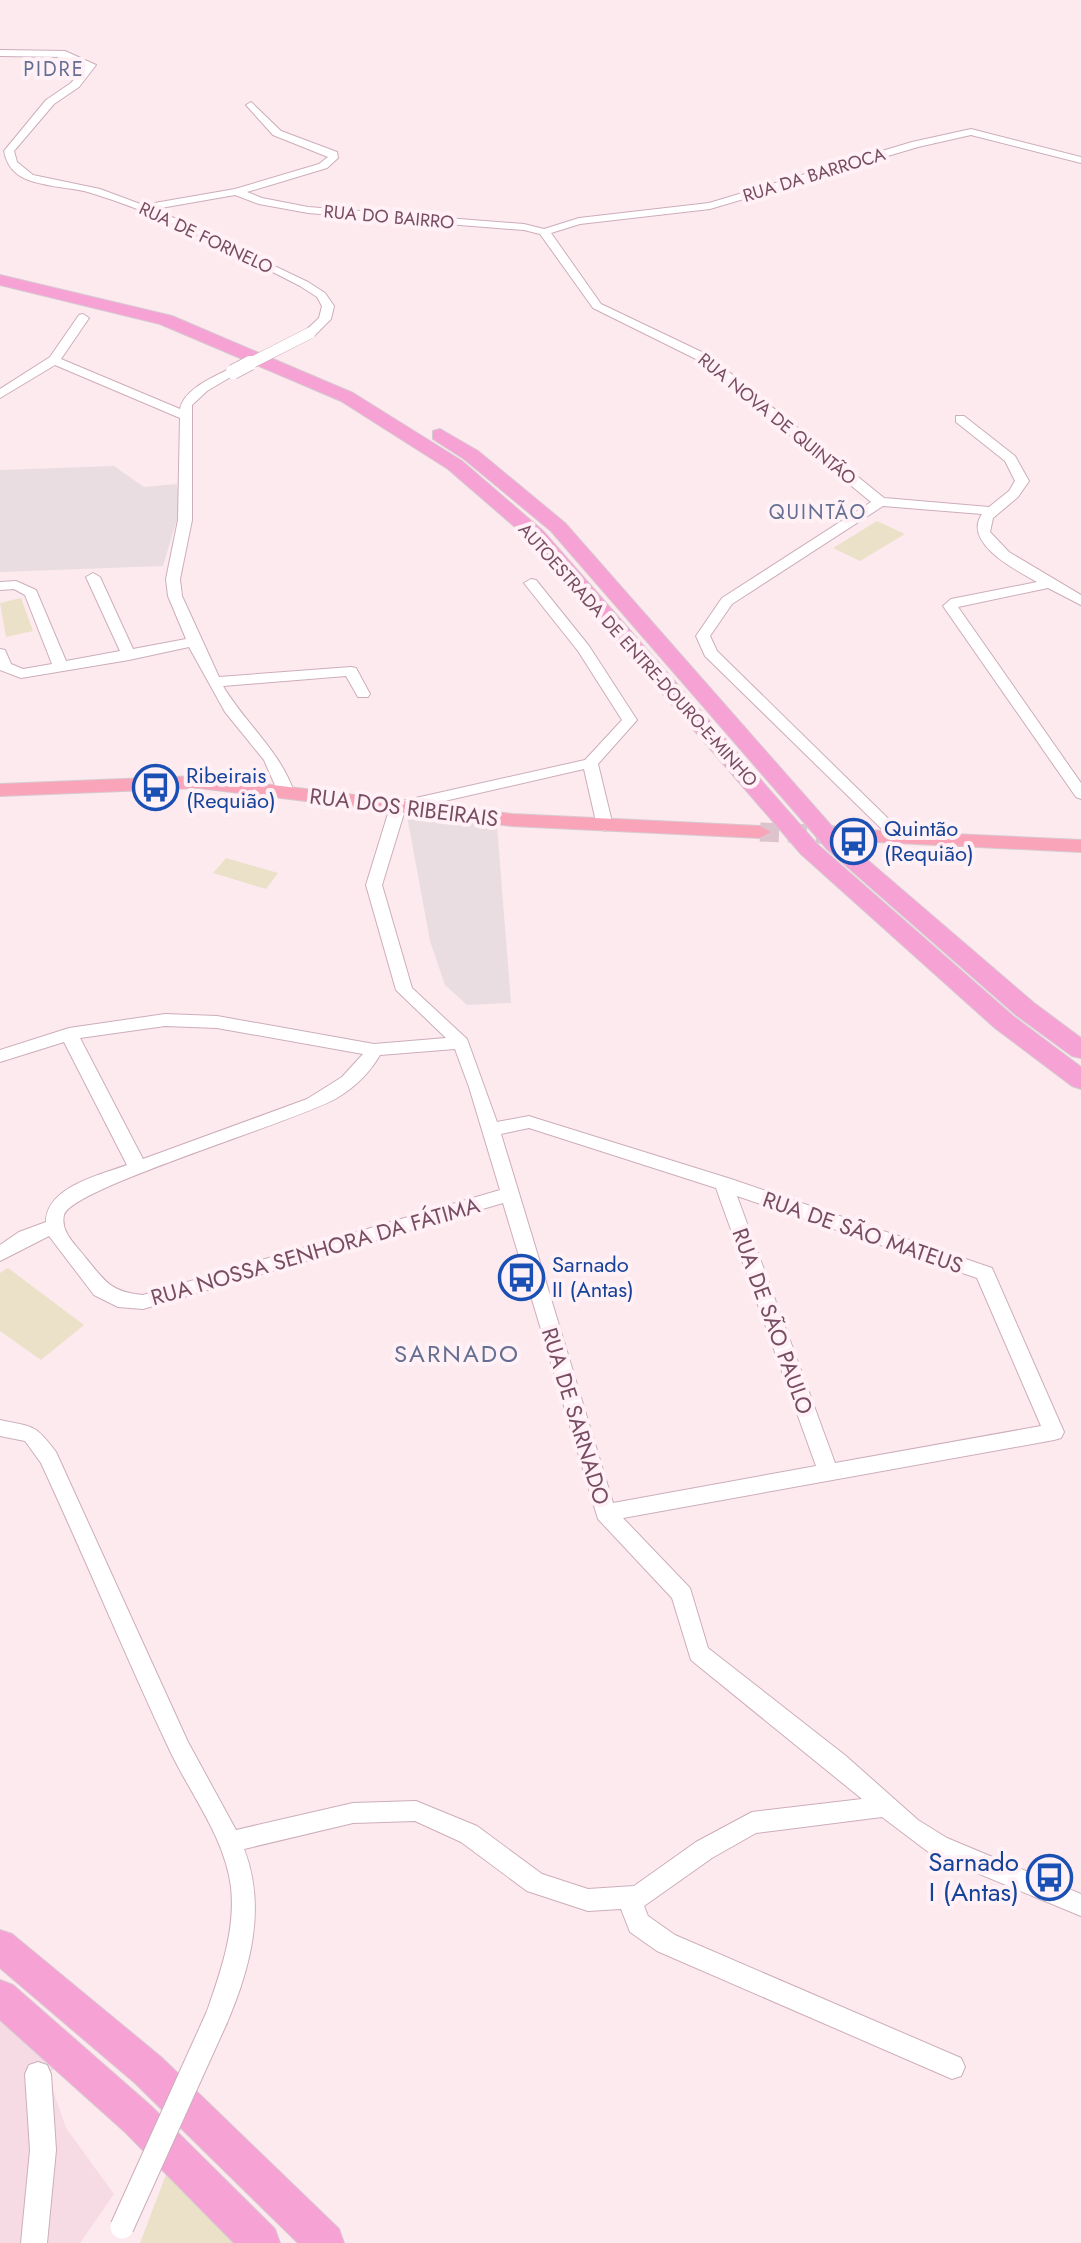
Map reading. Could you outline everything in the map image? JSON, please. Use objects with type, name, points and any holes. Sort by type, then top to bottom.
[{"type":"highway","name":"AUTOESTRADA DE ENTRE-DOURO-E-MINHO","points":[[0,268],[182,313],[365,390],[471,455],[558,527],[835,844],[1025,1009],[1081,1050]]},
{"type":"highway","name":"AUTOESTRADA DE ENTRE-DOURO-E-MINHO","points":[[0,280],[166,320],[347,397],[455,465],[536,535],[809,849],[1004,1022],[1081,1080]]},
{"type":"highway","points":[[0,1946],[148,2070],[325,2243]]},
{"type":"highway","points":[[0,1997],[138,2119],[261,2243]]},
{"type":"main road","name":"RUA DOS RIBEIRAIS","points":[[0,790],[184,782],[512,820],[760,832]]},
{"type":"main road","points":[[843,835],[1081,846]]},
{"type":"street","points":[[0,53],[65,54],[91,65],[75,85],[50,102],[5,150]]},
{"type":"street","name":"RUA DO BAIRRO","points":[[147,207],[236,192],[323,166],[333,158],[333,154],[277,133],[251,105]]},
{"type":"street","name":"RUA DA BARROCA","points":[[544,232],[579,221],[710,206],[916,144],[971,132],[1081,160]]},
{"type":"street","name":"RUA DE FORNELO","points":[[5,150],[13,167],[23,174],[88,188],[147,207],[321,295],[328,306],[325,319],[310,333],[203,388],[186,404],[184,415]]},
{"type":"street","name":"RUA DO BAIRRO","points":[[236,192],[259,201],[308,210],[524,227],[544,232]]},
{"type":"street","name":"RUA NOVA DE QUINTÃO","points":[[544,232],[563,255],[586,296],[597,306],[704,358],[880,502],[727,601],[703,636],[710,653],[900,838]]},
{"type":"street","points":[[0,394],[54,360],[83,318]]},
{"type":"street","points":[[54,360],[184,415],[185,520],[173,579],[175,596],[233,714],[279,765],[286,792]]},
{"type":"street","points":[[960,419],[1010,459],[1022,481],[1013,497],[993,511],[982,525],[984,535],[994,547],[1081,601]]},
{"type":"street","points":[[880,502],[993,511]]},
{"type":"street","points":[[93,577],[129,656]]},
{"type":"street","points":[[398,807],[590,763],[630,720],[584,649],[531,583]]},
{"type":"street","points":[[1050,583],[956,602],[950,606],[1081,794]]},
{"type":"street","points":[[0,586],[16,585],[31,593],[61,668]]},
{"type":"street","points":[[0,653],[11,672],[30,674],[196,641]]},
{"type":"street","points":[[215,682],[351,671],[363,694]]},
{"type":"street","points":[[590,763],[605,826]]},
{"type":"street","name":"RUA DE SARNADO","points":[[398,807],[374,885],[404,990],[461,1043],[493,1129],[605,1513],[682,1594],[699,1653],[939,1846],[1081,1905]]},
{"type":"street","points":[[0,1056],[69,1034],[143,1021],[217,1022],[374,1050],[461,1043]]},
{"type":"street","points":[[69,1034],[138,1168]]},
{"type":"street","points":[[0,1254],[26,1237],[55,1226],[55,1213],[66,1198],[313,1103],[343,1087],[364,1069],[374,1050]]},
{"type":"street","points":[[493,1129],[529,1122],[724,1184]]},
{"type":"street","name":"RUA DE SÃO MATEUS","points":[[724,1184],[985,1273],[1054,1432],[828,1472]]},
{"type":"street","name":"RUA DE SÃO PAULO","points":[[724,1184],[828,1472]]},
{"type":"street","name":"RUA NOSSA SENHORA DA FÁTIMA","points":[[55,1226],[61,1240],[101,1290],[118,1300],[143,1302],[510,1194]]},
{"type":"street","points":[[0,1428],[31,1434],[49,1458],[153,1690],[228,1842],[243,1884],[244,1920],[237,1957],[217,2017],[117,2235]]},
{"type":"street","points":[[605,1513],[828,1472]]},
{"type":"street","points":[[228,1842],[353,1813],[416,1811],[469,1834],[535,1883],[588,1900],[638,1897],[704,1850],[752,1823],[886,1806]]},
{"type":"street","points":[[628,1897],[639,1924],[666,1943],[952,2067]]},
{"type":"street","points":[[34,2243],[43,2150],[38,2074]]},
{"type":"shaded area","points":[[114,466],[144,487],[177,484],[180,509],[163,566],[0,572],[0,470]]},
{"type":"shaded area","points":[[877,521],[905,534],[860,561],[833,548]]},
{"type":"shaded area","points":[[21,598],[33,631],[6,637],[0,603]]},
{"type":"shaded area","points":[[407,816],[497,826],[511,1003],[467,1005],[445,985],[430,941]]},
{"type":"shaded area","points":[[226,858],[278,873],[266,889],[213,873]]},
{"type":"shaded area","points":[[8,1268],[84,1325],[41,1360],[0,1331],[0,1273]]},
{"type":"shaded area","points":[[0,2020],[55,2067],[48,2076],[66,2128],[114,2194],[80,2243],[0,2243]]},
{"type":"shaded area","points":[[167,2172],[238,2243],[140,2243]]},
{"type":"tunnel","points":[[760,832],[843,835]]},
{"type":"place","name":"Ribeirais (Requião)","points":[[155,788]]},
{"type":"place","name":"Quintão (Requião)","points":[[853,841]]},
{"type":"place","name":"Sarnado II (Antas)","points":[[521,1277]]},
{"type":"place","name":"Sarnado I (Antas)","points":[[1050,1877]]},
{"type":"district","name":"PIDRE","points":[[54,69]]},
{"type":"district","name":"QUINTÃO","points":[[818,512]]},
{"type":"district","name":"SARNADO","points":[[457,1354]]}]
